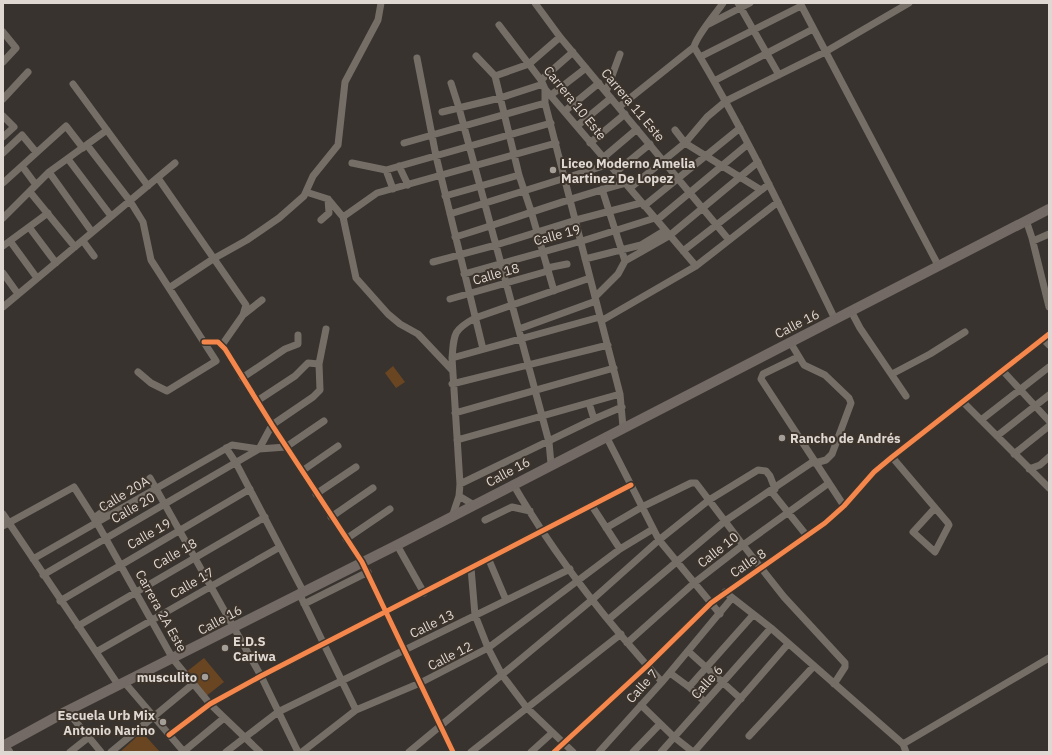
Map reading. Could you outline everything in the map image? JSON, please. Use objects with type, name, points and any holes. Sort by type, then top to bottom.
[{"type":"highway","name":"Calle 16","points":[[6,748],[67,711],[397,545],[606,436],[795,350],[835,319],[854,317],[938,265],[1049,209]]},
{"type":"street","points":[[169,288],[213,259],[247,240],[296,204],[306,192],[312,176],[338,145],[345,82],[378,20],[381,3]]},
{"type":"street","name":"Carrera 11 Este","points":[[535,3],[560,37],[729,240]]},
{"type":"street","points":[[619,107],[694,47],[696,38],[709,24],[723,3]]},
{"type":"street","points":[[709,24],[740,5],[750,3]]},
{"type":"street","points":[[455,237],[602,189],[628,186],[686,143],[707,117],[726,101],[825,52],[900,5],[910,3]]},
{"type":"street","points":[[700,57],[754,30],[800,4],[938,265]]},
{"type":"street","points":[[740,5],[779,75]]},
{"type":"street","name":"Carrera 10 Este","points":[[499,25],[551,95],[565,110],[590,143],[617,171],[667,234],[696,266]]},
{"type":"street","points":[[714,81],[813,29]]},
{"type":"street","points":[[3,32],[16,48],[3,62]]},
{"type":"street","points":[[495,76],[529,64],[560,37]]},
{"type":"street","points":[[694,47],[726,101],[758,162],[835,319]]},
{"type":"street","points":[[442,112],[500,98],[543,84],[573,52]]},
{"type":"street","points":[[606,92],[620,54]]},
{"type":"street","points":[[476,56],[495,76],[519,175],[554,291]]},
{"type":"street","points":[[417,58],[445,196],[483,350]]},
{"type":"street","points":[[551,95],[586,68]]},
{"type":"street","points":[[3,99],[28,72]]},
{"type":"street","points":[[451,83],[549,442],[551,464]]},
{"type":"street","points":[[565,110],[599,83]]},
{"type":"street","points":[[74,84],[148,186]]},
{"type":"street","points":[[543,84],[545,103],[566,178],[585,259],[614,368],[620,394],[624,427]]},
{"type":"street","points":[[577,126],[611,98]]},
{"type":"street","points":[[404,143],[545,103]]},
{"type":"street","points":[[590,143],[625,114]]},
{"type":"street","points":[[3,116],[14,127],[3,137]]},
{"type":"street","points":[[352,164],[386,170],[551,123]]},
{"type":"street","points":[[3,183],[66,126],[85,146],[130,201],[143,222],[151,260],[216,361],[168,391],[165,391],[151,383],[138,372]]},
{"type":"street","points":[[433,262],[460,256],[576,220],[643,205],[740,128]]},
{"type":"street","points":[[604,157],[637,129]]},
{"type":"street","points":[[3,218],[49,172],[107,130]]},
{"type":"street","points":[[675,130],[686,143],[761,190]]},
{"type":"street","points":[[3,153],[22,135],[36,152]]},
{"type":"street","points":[[343,217],[378,194],[408,184],[474,167],[556,143]]},
{"type":"street","points":[[617,171],[650,144]]},
{"type":"street","name":"Calle 19","points":[[464,274],[656,219],[748,144]]},
{"type":"street","points":[[68,159],[112,216]]},
{"type":"street","points":[[519,329],[596,299],[618,274],[625,262],[642,248],[667,234],[702,208],[758,162]]},
{"type":"street","points":[[3,307],[175,163]]},
{"type":"street","points":[[450,214],[525,192],[610,164]]},
{"type":"street","points":[[22,166],[36,185]]},
{"type":"street","points":[[399,166],[408,184]]},
{"type":"street","points":[[386,170],[393,189]]},
{"type":"street","points":[[49,172],[92,232]]},
{"type":"street","points":[[445,196],[519,175]]},
{"type":"street","points":[[158,178],[213,259],[246,304],[243,315]]},
{"type":"street","points":[[683,251],[769,184]]},
{"type":"street","points":[[602,189],[625,262]]},
{"type":"street","points":[[30,192],[48,212],[74,247]]},
{"type":"street","points":[[306,192],[328,199],[343,217],[356,278],[388,314],[400,324],[418,334],[452,370]]},
{"type":"street","points":[[321,220],[328,213],[328,199]]},
{"type":"street","points":[[452,358],[601,319],[696,266],[778,202]]},
{"type":"street","points":[[3,246],[48,212]]},
{"type":"street","points":[[1026,220],[1046,286],[1049,307]]},
{"type":"street","points":[[29,227],[56,263]]},
{"type":"street","points":[[1032,237],[1049,234]]},
{"type":"street","points":[[10,241],[37,278]]},
{"type":"street","points":[[82,241],[94,256]]},
{"type":"street","points":[[585,259],[642,248]]},
{"type":"street","name":"Calle 18","points":[[450,299],[567,264]]},
{"type":"street","points":[[3,273],[18,294]]},
{"type":"street","points":[[452,516],[459,496],[460,484],[452,384],[452,358],[454,338],[460,326],[475,318],[590,278]]},
{"type":"street","points":[[222,345],[243,315],[262,300]]},
{"type":"street","points":[[854,317],[906,396]]},
{"type":"street","points":[[537,323],[539,334]]},
{"type":"street","points":[[258,449],[272,425],[320,390],[319,364],[326,329]]},
{"type":"street","points":[[892,374],[930,354],[965,332]]},
{"type":"street","name":"Calle 8","points":[[554,752],[562,742],[647,666],[711,603],[826,524],[874,472],[1049,334]]},
{"type":"street","points":[[242,378],[284,349],[298,344],[298,335]]},
{"type":"street","points":[[1043,338],[1049,345]]},
{"type":"street","points":[[204,342],[218,342],[222,345],[316,494],[362,562],[453,752]]},
{"type":"street","points":[[452,384],[608,345]]},
{"type":"street","points":[[609,619],[725,522],[814,462],[826,460],[832,454],[850,403],[849,398],[824,375],[806,367],[795,350],[763,374],[761,380],[814,462],[844,506]]},
{"type":"street","points":[[257,401],[295,376],[308,363],[319,364]]},
{"type":"street","points":[[981,420],[1049,366]]},
{"type":"street","points":[[455,413],[614,368]]},
{"type":"street","points":[[1003,371],[1049,421]]},
{"type":"street","points":[[457,440],[620,394]]},
{"type":"street","points":[[997,436],[1049,395]]},
{"type":"street","points":[[963,402],[1049,488]]},
{"type":"street","points":[[589,403],[594,419]]},
{"type":"street","points":[[460,484],[622,407]]},
{"type":"street","points":[[324,421],[286,447],[258,449],[234,445],[226,448],[236,463],[280,547],[301,592],[304,604],[356,710]]},
{"type":"street","points":[[1014,454],[1049,426]]},
{"type":"street","points":[[606,436],[659,540],[720,614]]},
{"type":"street","points":[[302,470],[338,446]]},
{"type":"street","name":"Calle 20A","points":[[33,559],[96,521],[156,489],[226,448]]},
{"type":"street","name":"Calle 20","points":[[43,575],[258,449]]},
{"type":"street","points":[[892,457],[935,508],[950,527],[935,552],[913,532],[935,508]]},
{"type":"street","points":[[1029,469],[1040,465],[1049,457]]},
{"type":"street","points":[[316,494],[356,467]]},
{"type":"street","points":[[409,752],[593,599],[659,540],[709,500],[758,470],[766,471],[770,476],[773,490],[807,536]]},
{"type":"street","points":[[150,478],[261,676],[298,752]]},
{"type":"street","points":[[606,528],[642,506],[691,483],[696,483],[784,597],[845,662],[839,688]]},
{"type":"street","name":"Calle 10","points":[[627,643],[694,584],[743,545],[829,483]]},
{"type":"street","points":[[513,484],[543,532],[578,580],[627,643],[662,682]]},
{"type":"street","points":[[169,735],[210,704],[261,676],[489,560],[631,485]]},
{"type":"street","name":"Carrera 2A Este","points":[[6,524],[74,487],[121,564],[173,659],[210,704],[260,752]]},
{"type":"street","points":[[331,517],[373,488]]},
{"type":"street","name":"Calle 19","points":[[60,601],[250,489]]},
{"type":"street","points":[[459,496],[474,505]]},
{"type":"street","points":[[592,506],[620,549]]},
{"type":"street","points":[[485,520],[512,507],[530,512]]},
{"type":"street","points":[[96,521],[106,508]]},
{"type":"street","points":[[346,538],[390,509]]},
{"type":"street","points":[[3,514],[6,524],[33,559],[60,601],[96,652],[122,684],[184,752],[224,718]]},
{"type":"street","name":"Calle 18","points":[[78,626],[265,517]]},
{"type":"street","name":"Calle 12","points":[[302,752],[356,710],[420,683],[488,648],[620,549],[654,530]]},
{"type":"street","points":[[397,545],[424,593]]},
{"type":"street","name":"Calle 17","points":[[96,652],[210,585],[280,547]]},
{"type":"street","points":[[489,560],[506,600]]},
{"type":"street","points":[[471,568],[476,615],[488,648],[502,675],[527,708],[573,752]]},
{"type":"street","name":"Calle 13","points":[[226,752],[278,712],[570,569]]},
{"type":"street","points":[[304,604],[368,572]]},
{"type":"street","points":[[725,592],[771,628],[903,744],[906,752]]},
{"type":"street","name":"Calle 7","points":[[599,752],[670,673],[732,598]]},
{"type":"street","points":[[689,687],[753,615]]},
{"type":"street","name":"Calle 6","points":[[661,752],[771,628]]},
{"type":"street","points":[[471,752],[621,634]]},
{"type":"street","points":[[641,705],[674,737],[693,752],[788,644]]},
{"type":"street","points":[[688,651],[741,699]]},
{"type":"street","points":[[903,744],[1049,658]]},
{"type":"street","points":[[749,736],[813,666]]},
{"type":"street","points":[[670,673],[689,687],[705,702]]},
{"type":"street","points":[[111,752],[193,684]]},
{"type":"street","points":[[67,711],[100,752]]},
{"type":"street","points":[[633,752],[660,724]]},
{"type":"street","points":[[531,752],[552,733]]},
{"type":"street","points":[[70,752],[88,737]]},
{"type":"shaded area","points":[[393,366],[405,382],[396,388],[385,373]]},
{"type":"shaded area","name":"musculito","points":[[204,658],[224,682],[205,697],[185,673]]},
{"type":"shaded area","points":[[142,732],[160,752],[120,752]]},
{"type":"cycle path","points":[[554,752],[647,666],[711,603],[825,523],[844,506],[874,472],[1049,334]]},
{"type":"cycle path","points":[[204,342],[218,342],[225,349],[272,425],[362,562],[453,752]]},
{"type":"cycle path","points":[[169,735],[210,704],[261,676],[631,485]]},
{"type":"place","name":"Liceo Moderno Amelia Martinez De Lopez","points":[[553,170]]},
{"type":"place","name":"Rancho de Andrés","points":[[782,438]]},
{"type":"place","name":"E.D.S Cariwa","points":[[225,648]]},
{"type":"place","name":"musculito","points":[[205,677]]},
{"type":"place","name":"Escuela Urb Mix Antonio Narino","points":[[163,722]]}]
